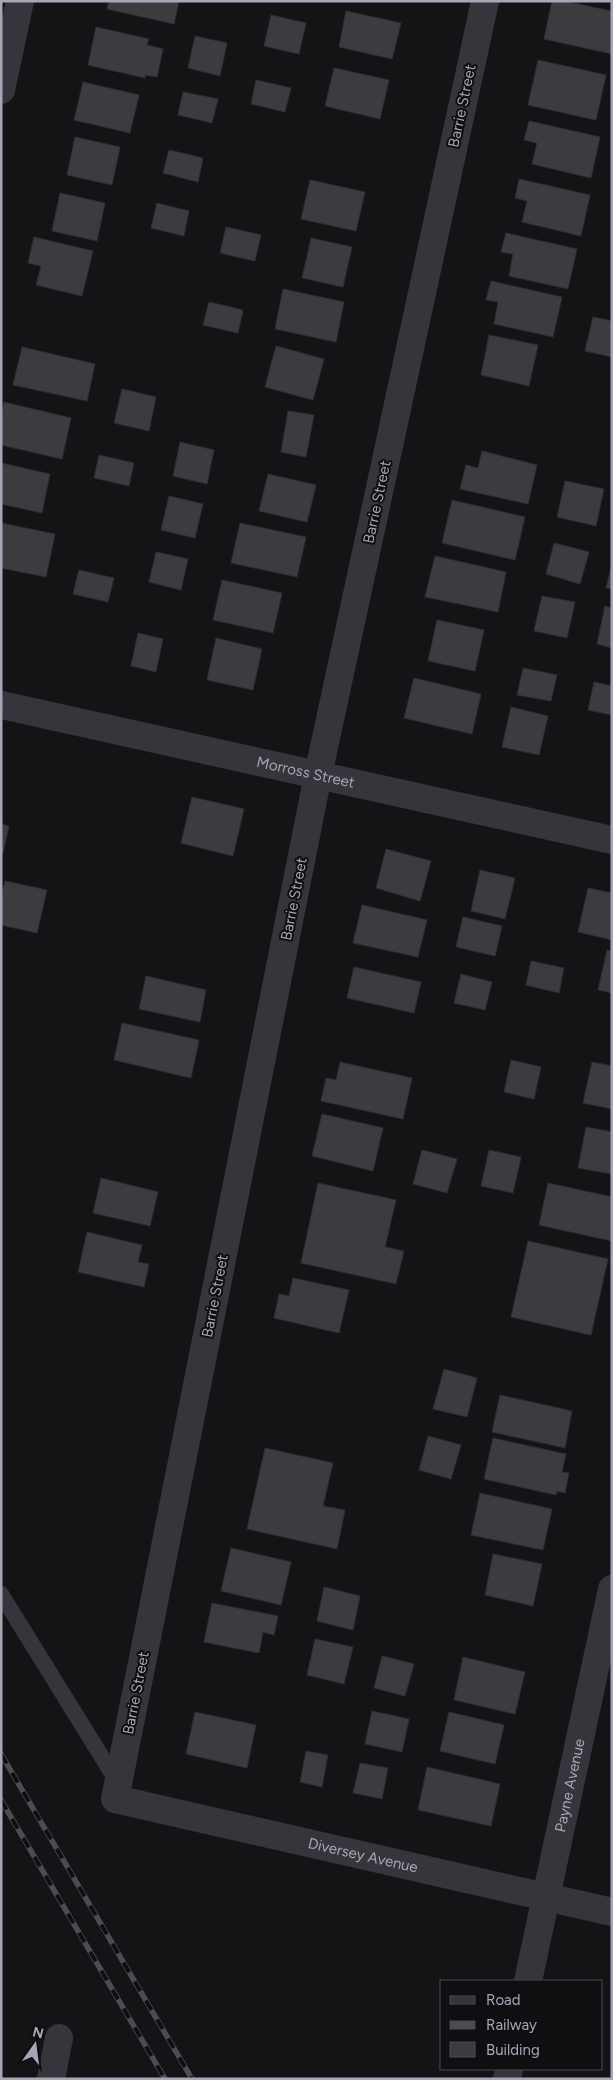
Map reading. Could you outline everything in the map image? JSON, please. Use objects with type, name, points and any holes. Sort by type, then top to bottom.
[{"type":"street","points":[[1,90],[20,1]]},
{"type":"street","name":"Barrie Street","points":[[117,1791],[318,775],[485,1]]},
{"type":"street","name":"Morross Street","points":[[1,705],[612,840]]},
{"type":"street","name":"Payne Avenue","points":[[528,1980],[612,1589]]},
{"type":"street","name":"Diversey Avenue","points":[[117,1791],[546,1898],[612,1912]]},
{"type":"street","points":[[51,2079],[60,2038]]},
{"type":"lane","points":[[1,1594],[117,1791]]},
{"type":"building","points":[[109,1],[179,1],[174,24],[107,9]]},
{"type":"building","points":[[552,1],[563,1],[612,11],[612,54],[544,39]]},
{"type":"building","points":[[346,11],[401,23],[392,59],[339,47]]},
{"type":"building","points":[[271,15],[306,23],[299,54],[264,46]]},
{"type":"building","points":[[96,27],[149,39],[147,45],[163,49],[157,77],[145,75],[145,78],[88,65]]},
{"type":"building","points":[[195,36],[227,43],[220,76],[188,68]]},
{"type":"building","points":[[538,60],[606,75],[596,120],[528,105]]},
{"type":"building","points":[[334,68],[389,80],[380,119],[325,106]]},
{"type":"building","points":[[256,80],[291,88],[285,112],[251,104]]},
{"type":"building","points":[[83,82],[139,95],[130,133],[74,120]]},
{"type":"building","points":[[183,92],[218,99],[212,123],[178,115]]},
{"type":"building","points":[[529,121],[600,137],[591,178],[532,164],[537,143],[524,140]]},
{"type":"building","points":[[75,137],[120,147],[112,185],[67,175]]},
{"type":"building","points":[[169,150],[203,158],[198,182],[163,173]]},
{"type":"building","points":[[519,179],[590,195],[581,236],[522,222],[527,201],[515,198]]},
{"type":"building","points":[[310,180],[365,192],[356,231],[301,219]]},
{"type":"building","points":[[60,193],[105,203],[97,241],[52,231]]},
{"type":"building","points":[[157,203],[189,211],[184,236],[151,228]]},
{"type":"building","points":[[226,227],[261,235],[255,261],[220,253]]},
{"type":"building","points":[[506,233],[577,249],[568,289],[509,276],[513,254],[501,252]]},
{"type":"building","points":[[34,237],[93,251],[82,296],[36,285],[41,266],[28,263]]},
{"type":"building","points":[[311,238],[352,247],[343,287],[302,278]]},
{"type":"building","points":[[491,281],[562,297],[553,337],[494,324],[498,302],[486,300]]},
{"type":"building","points":[[283,289],[344,302],[336,342],[275,329]]},
{"type":"building","points":[[209,302],[243,310],[238,333],[203,325]]},
{"type":"building","points":[[593,317],[612,321],[612,357],[585,351]]},
{"type":"building","points":[[489,335],[538,345],[529,386],[481,375]]},
{"type":"building","points":[[276,346],[324,359],[313,400],[265,387]]},
{"type":"building","points":[[22,347],[95,364],[87,401],[13,385]]},
{"type":"building","points":[[122,389],[156,397],[149,431],[114,423]]},
{"type":"building","points":[[4,402],[71,418],[62,459],[1,445],[1,414]]},
{"type":"building","points":[[288,411],[314,415],[306,457],[281,452]]},
{"type":"building","points":[[180,442],[214,450],[207,484],[173,476]]},
{"type":"building","points":[[482,451],[537,465],[528,504],[460,489],[466,465],[478,468]]},
{"type":"building","points":[[99,455],[134,463],[129,486],[94,478]]},
{"type":"building","points":[[1,463],[50,474],[42,513],[1,504]]},
{"type":"building","points":[[268,474],[316,485],[307,522],[259,511]]},
{"type":"building","points":[[565,481],[604,489],[596,526],[557,517]]},
{"type":"building","points":[[169,496],[203,504],[195,538],[161,530]]},
{"type":"building","points":[[452,500],[525,517],[515,560],[442,543]]},
{"type":"building","points":[[1,523],[55,534],[46,577],[1,568]]},
{"type":"building","points":[[240,523],[306,537],[297,577],[231,563]]},
{"type":"building","points":[[554,543],[589,552],[580,584],[546,574]]},
{"type":"building","points":[[156,552],[188,559],[181,590],[149,582]]},
{"type":"building","points":[[435,556],[506,572],[498,612],[425,597]]},
{"type":"building","points":[[612,564],[612,589],[606,588]]},
{"type":"building","points":[[79,570],[114,578],[108,602],[73,594]]},
{"type":"building","points":[[222,580],[282,593],[273,633],[213,620]]},
{"type":"building","points":[[542,596],[575,602],[567,638],[534,631]]},
{"type":"building","points":[[605,606],[612,608],[612,648],[597,644]]},
{"type":"building","points":[[437,620],[484,630],[475,671],[428,661]]},
{"type":"building","points":[[138,633],[163,639],[156,672],[131,666]]},
{"type":"building","points":[[216,638],[262,649],[253,690],[207,680]]},
{"type":"building","points":[[523,668],[557,675],[551,701],[517,695]]},
{"type":"building","points":[[414,678],[481,694],[472,734],[404,718]]},
{"type":"building","points":[[594,682],[612,686],[612,715],[588,710]]},
{"type":"building","points":[[511,707],[548,716],[539,755],[502,747]]},
{"type":"building","points":[[192,797],[244,809],[233,856],[181,843]]},
{"type":"building","points":[[1,824],[9,826],[3,853],[1,852]]},
{"type":"building","points":[[386,849],[431,861],[420,901],[376,888]]},
{"type":"building","points":[[480,870],[515,878],[505,919],[471,911]]},
{"type":"building","points":[[5,881],[47,890],[37,933],[1,925],[1,896]]},
{"type":"building","points":[[588,888],[612,893],[612,940],[578,932]]},
{"type":"building","points":[[362,905],[427,920],[418,957],[353,943]]},
{"type":"building","points":[[463,917],[502,926],[495,956],[456,947]]},
{"type":"building","points":[[607,950],[612,951],[612,993],[598,990]]},
{"type":"building","points":[[531,961],[564,968],[559,993],[526,985]]},
{"type":"building","points":[[354,967],[421,982],[414,1013],[347,998]]},
{"type":"building","points":[[461,974],[492,982],[485,1010],[454,1003]]},
{"type":"building","points":[[146,976],[206,990],[200,1022],[139,1009]]},
{"type":"building","points":[[122,1023],[199,1040],[191,1078],[114,1060]]},
{"type":"building","points":[[511,1060],[541,1067],[534,1099],[504,1092]]},
{"type":"building","points":[[340,1062],[412,1078],[403,1119],[321,1101],[326,1078],[336,1080]]},
{"type":"building","points":[[592,1062],[612,1066],[612,1109],[583,1103]]},
{"type":"building","points":[[322,1114],[383,1128],[373,1171],[312,1156]]},
{"type":"building","points":[[586,1127],[612,1132],[612,1174],[578,1168]]},
{"type":"building","points":[[422,1150],[457,1159],[447,1193],[413,1184]]},
{"type":"building","points":[[489,1150],[521,1157],[513,1193],[481,1186]]},
{"type":"building","points":[[101,1178],[158,1192],[150,1226],[93,1213]]},
{"type":"building","points":[[318,1183],[396,1200],[385,1247],[404,1251],[396,1284],[301,1263]]},
{"type":"building","points":[[548,1183],[612,1197],[612,1241],[539,1225]]},
{"type":"building","points":[[87,1232],[142,1245],[138,1262],[149,1264],[144,1287],[78,1272]]},
{"type":"building","points":[[528,1241],[608,1259],[591,1335],[511,1317]]},
{"type":"building","points":[[293,1278],[349,1290],[339,1333],[274,1318],[279,1294],[289,1296]]},
{"type":"building","points":[[444,1369],[477,1378],[467,1417],[433,1409]]},
{"type":"building","points":[[500,1395],[572,1411],[565,1448],[492,1432]]},
{"type":"building","points":[[428,1436],[461,1445],[451,1479],[419,1470]]},
{"type":"building","points":[[493,1438],[566,1454],[562,1472],[569,1473],[565,1493],[557,1491],[556,1495],[484,1479]]},
{"type":"building","points":[[265,1448],[333,1463],[323,1506],[345,1510],[337,1549],[247,1529]]},
{"type":"building","points":[[480,1493],[552,1509],[543,1550],[471,1535]]},
{"type":"building","points":[[231,1548],[291,1562],[281,1605],[221,1591]]},
{"type":"building","points":[[493,1554],[542,1564],[533,1606],[485,1595]]},
{"type":"building","points":[[324,1587],[360,1596],[353,1630],[317,1621]]},
{"type":"building","points":[[212,1603],[278,1616],[274,1635],[263,1632],[259,1653],[204,1642]]},
{"type":"building","points":[[315,1639],[353,1647],[344,1684],[307,1675]]},
{"type":"building","points":[[382,1656],[414,1664],[405,1696],[374,1688]]},
{"type":"building","points":[[463,1657],[525,1672],[515,1714],[454,1700]]},
{"type":"building","points":[[372,1711],[409,1719],[402,1752],[365,1744]]},
{"type":"building","points":[[195,1712],[256,1725],[247,1768],[186,1754]]},
{"type":"building","points":[[449,1712],[504,1725],[495,1764],[440,1751]]},
{"type":"building","points":[[306,1751],[328,1755],[322,1787],[300,1782]]},
{"type":"building","points":[[360,1763],[388,1768],[382,1799],[353,1793]]},
{"type":"building","points":[[427,1767],[500,1784],[491,1826],[418,1810]]},
{"type":"railway","points":[[1,1754],[192,2079]]},
{"type":"railway","points":[[1,1800],[165,2079]]}]
